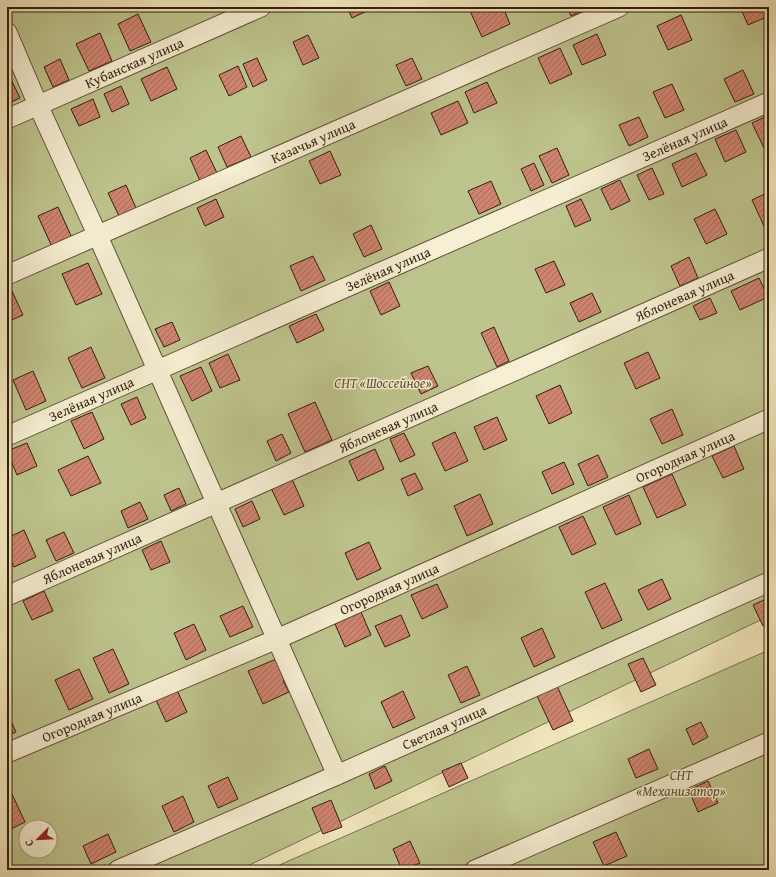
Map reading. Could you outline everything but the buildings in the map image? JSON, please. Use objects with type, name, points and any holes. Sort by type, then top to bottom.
[{"type":"street","name":"Кубанская улица","points":[[7,119],[261,7]]},
{"type":"street","name":"Казачья улица","points":[[7,274],[619,7]]},
{"type":"street","points":[[7,32],[38,105],[97,234],[337,774]]},
{"type":"street","name":"Зелёная улица","points":[[7,436],[769,102]]},
{"type":"street","name":"Яблоневая улица","points":[[7,596],[769,258]]},
{"type":"street","name":"Огородная улица","points":[[7,753],[277,639],[769,419]]},
{"type":"street","name":"Светлая улица","points":[[118,870],[769,582]]},
{"type":"street","points":[[475,870],[769,742]]},
{"type":"green space","name":"СНТ «Шоссейное»","points":[[7,7],[769,7],[769,616],[239,870],[7,870]]},
{"type":"green space","name":"СНТ «Механизатор»","points":[[769,650],[769,870],[268,870]]}]
